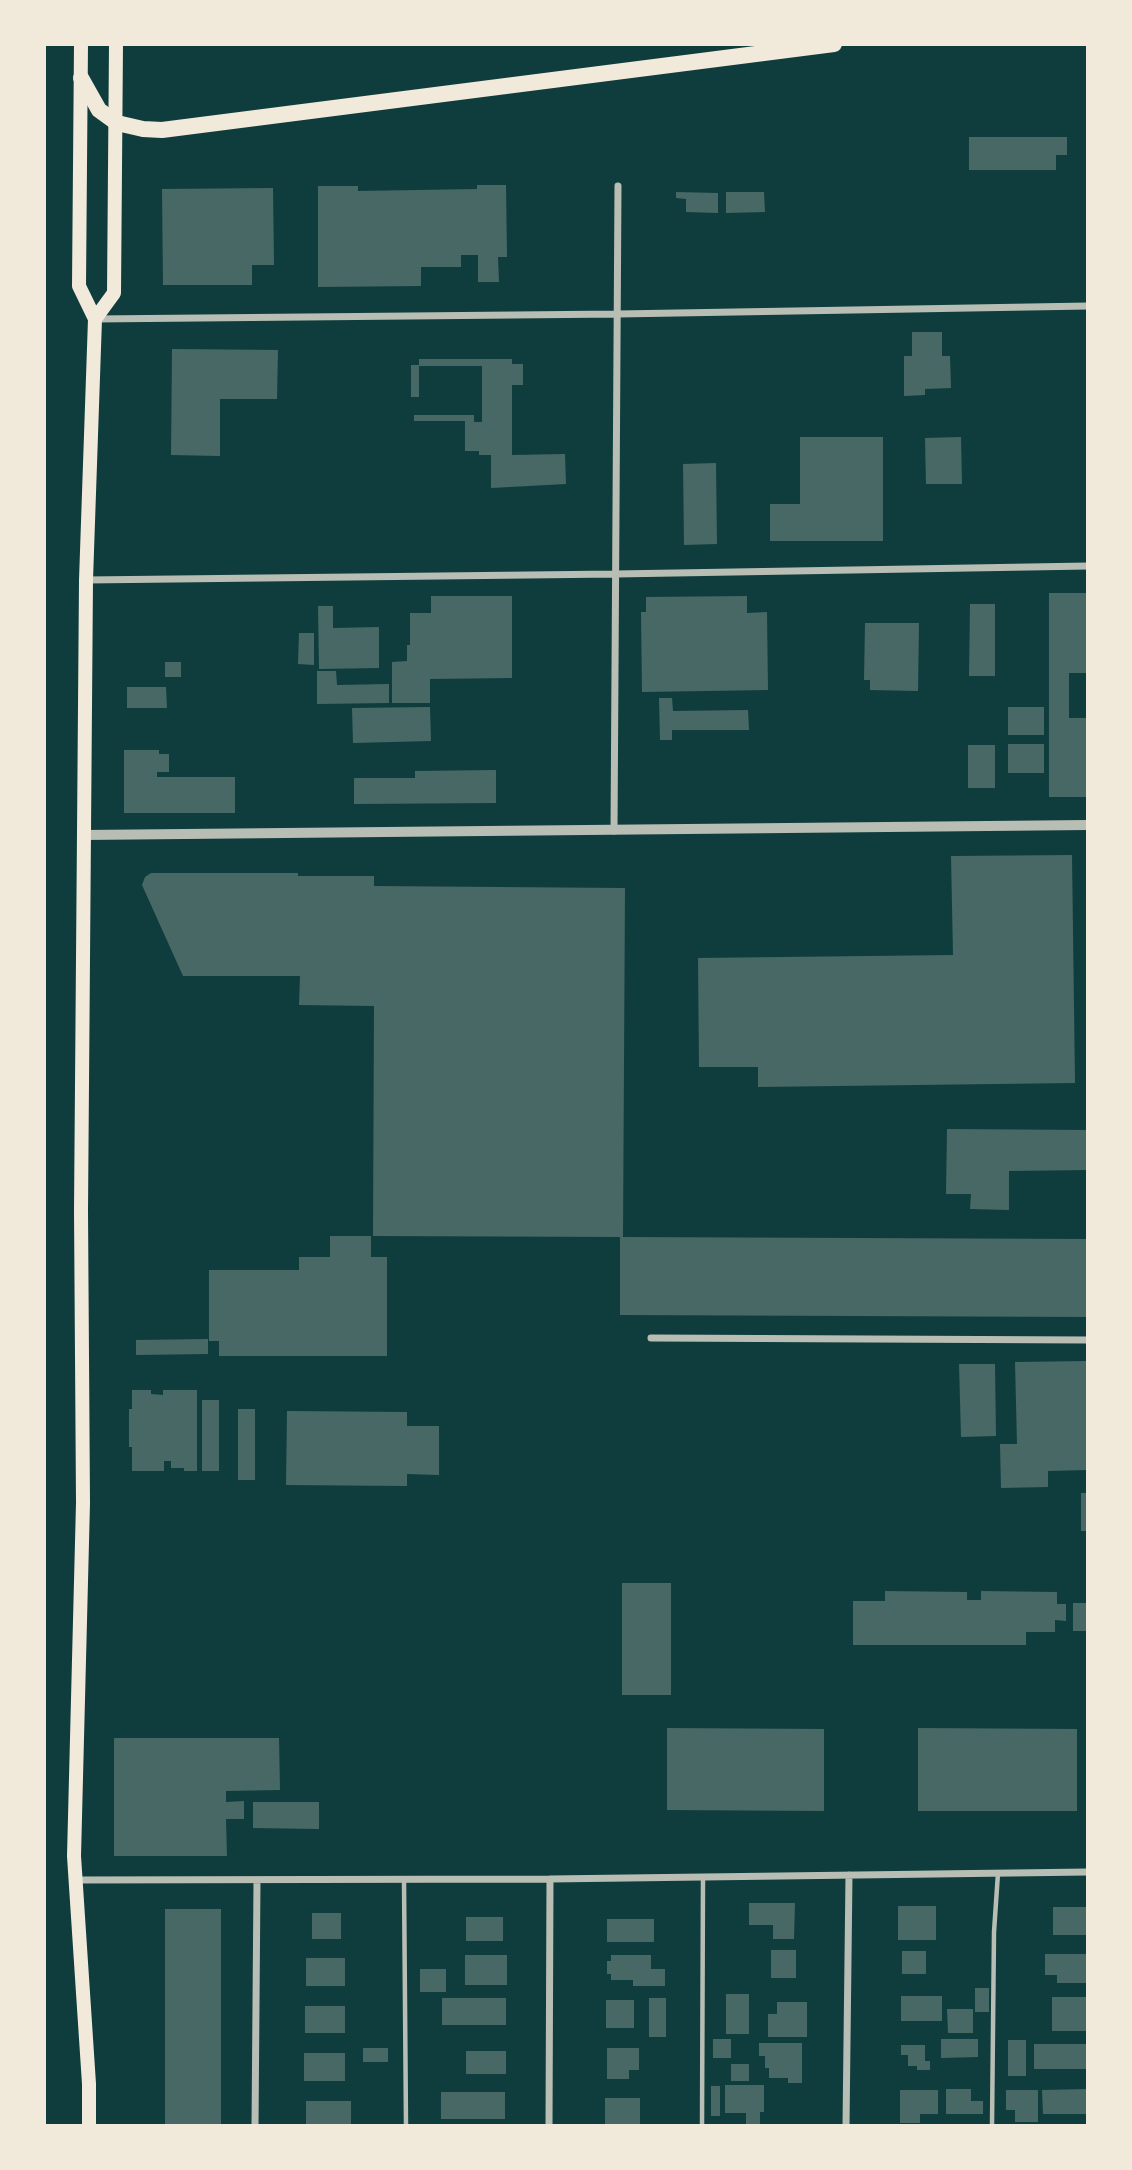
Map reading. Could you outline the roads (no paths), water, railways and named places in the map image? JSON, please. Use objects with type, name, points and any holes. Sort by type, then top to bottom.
[{"type":"highway","points":[[81,78],[99,110],[117,123],[162,130],[834,44]]},
{"type":"main road","points":[[81,44],[79,286],[95,319],[86,580],[81,1210],[83,1503],[74,1856],[89,2084],[89,2126]]},
{"type":"main road","points":[[95,319],[114,293],[116,44]]},
{"type":"street","points":[[614,831],[618,186]]},
{"type":"street","points":[[95,319],[1088,306]]},
{"type":"street","points":[[86,580],[1088,565]]},
{"type":"street","points":[[84,835],[1088,825]]},
{"type":"street","points":[[651,1338],[1088,1340]]},
{"type":"street","points":[[76,1880],[550,1879],[1088,1872]]},
{"type":"street","points":[[846,2126],[849,1875]]},
{"type":"street","points":[[549,2126],[550,1879]]},
{"type":"street","points":[[255,2126],[257,1881]]},
{"type":"lane","points":[[992,2126],[994,1932],[998,1873]]},
{"type":"lane","points":[[702,2126],[704,1877]]},
{"type":"lane","points":[[404,1880],[406,2126]]}]
